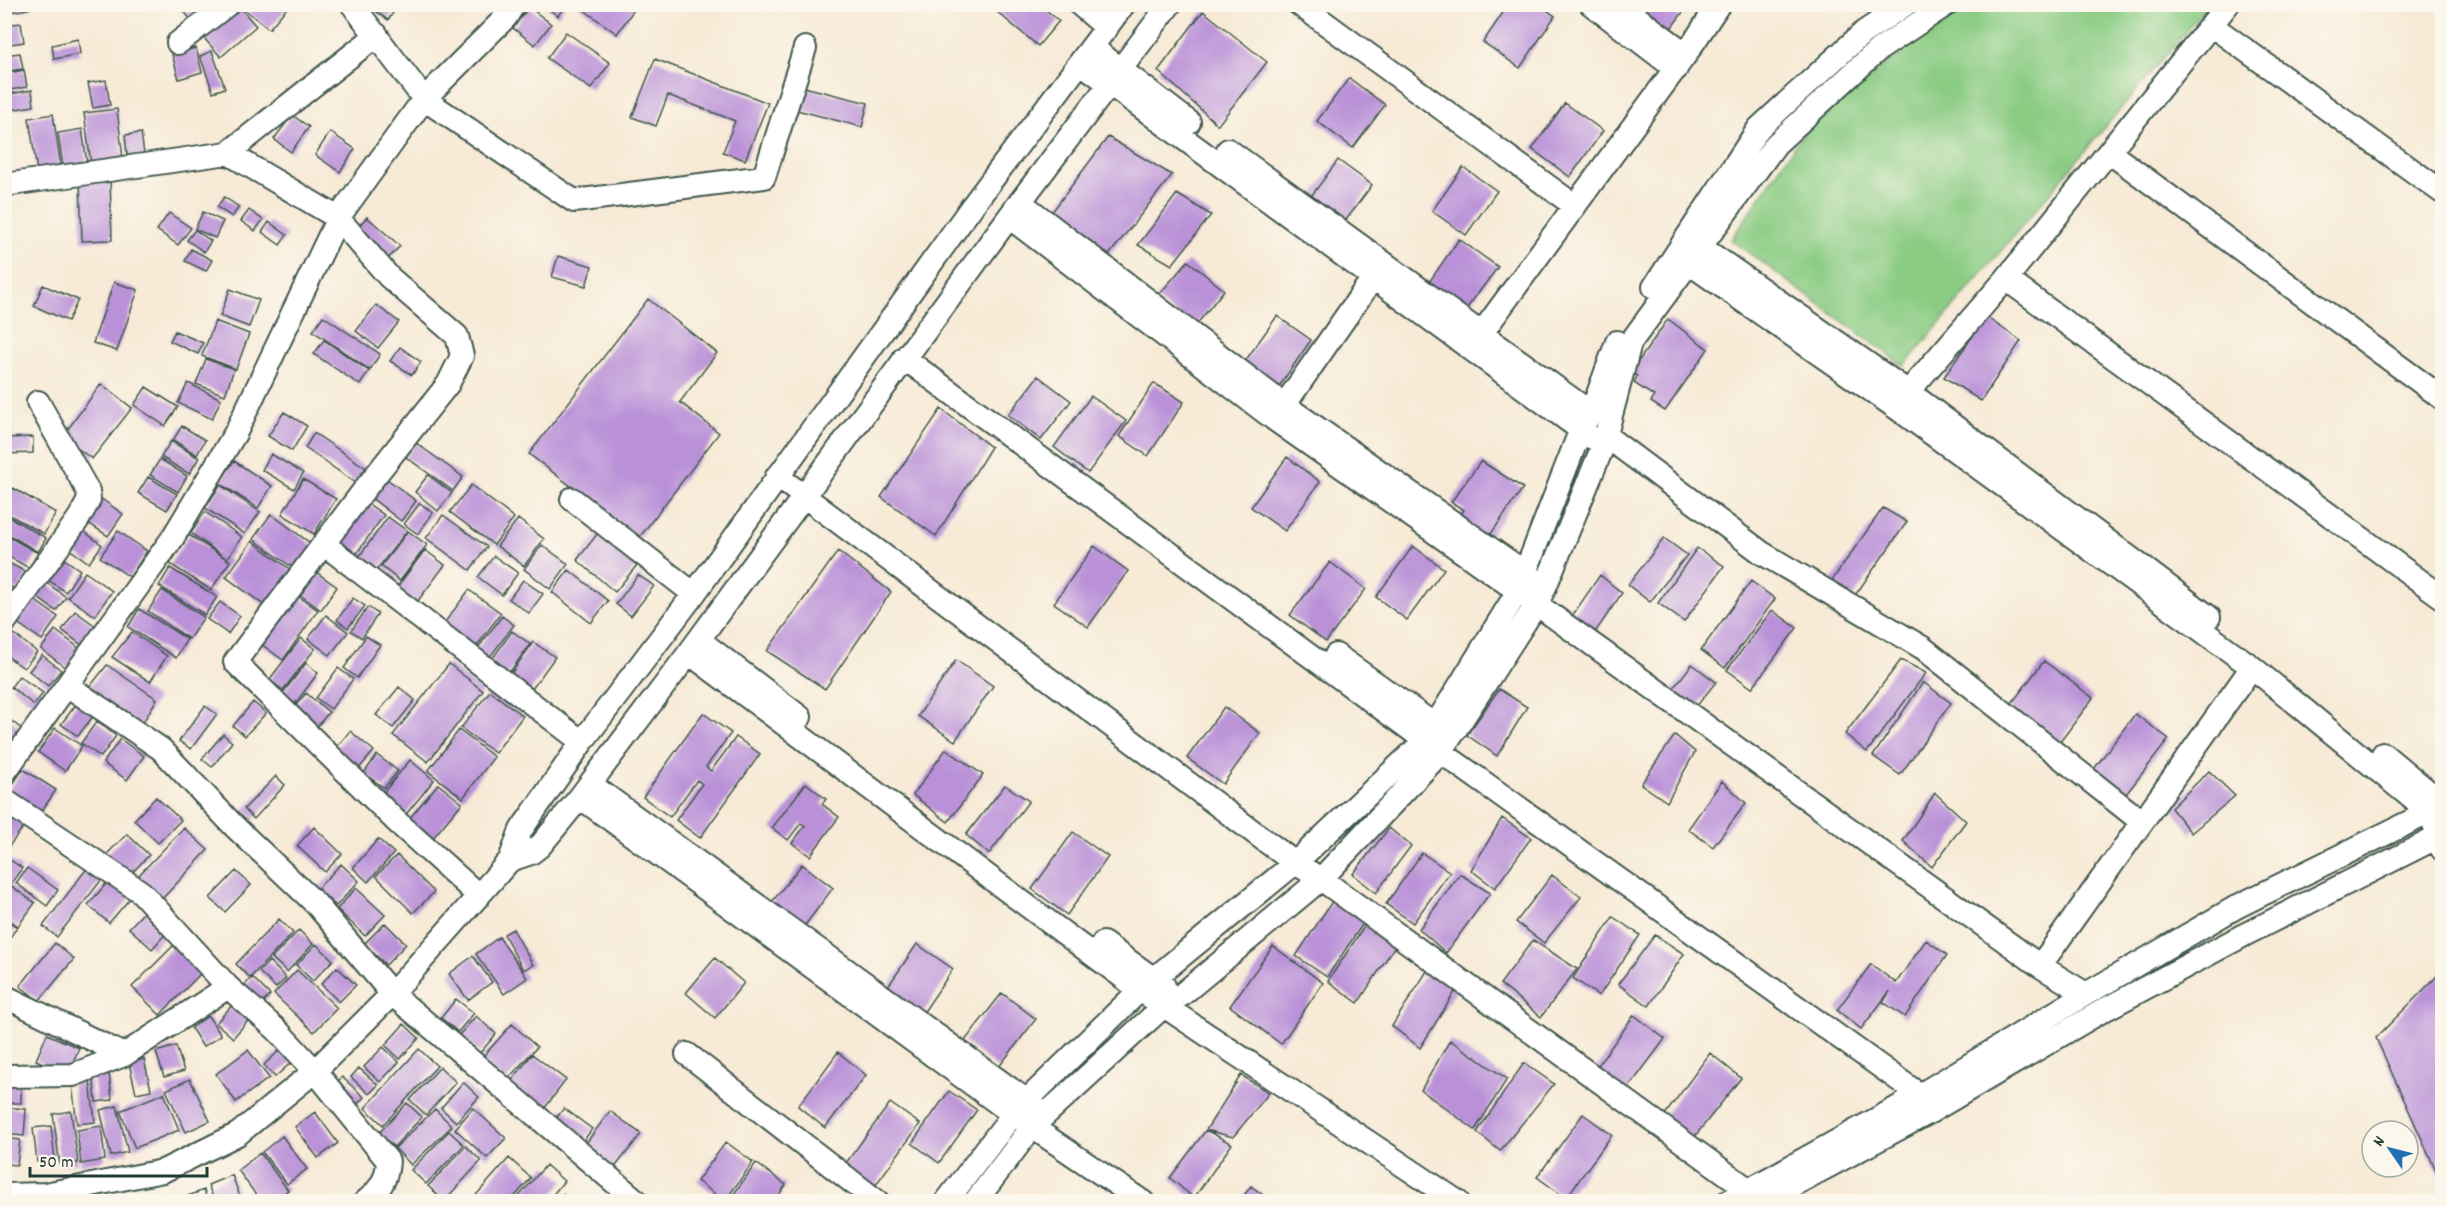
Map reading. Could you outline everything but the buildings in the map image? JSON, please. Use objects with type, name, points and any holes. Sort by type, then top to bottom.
[{"type":"street","points":[[178,43],[228,4]]},
{"type":"street","points":[[352,4],[424,99],[574,201],[764,177],[805,48]]},
{"type":"street","points":[[6,768],[68,686],[172,539],[236,432],[338,218],[424,99],[506,17],[514,4]]},
{"type":"street","points":[[1079,4],[1107,28]]},
{"type":"street","points":[[4,1195],[45,1194],[163,1171],[238,1134],[315,1071],[392,994],[510,860],[521,830],[582,742],[694,594],[973,205],[1125,4]]},
{"type":"street","points":[[510,860],[531,853],[540,846],[585,791],[1014,210],[1170,4]]},
{"type":"street","points":[[1299,4],[1579,200]]},
{"type":"street","points":[[1323,4],[1579,200]]},
{"type":"street","points":[[1591,4],[1681,62]]},
{"type":"street","points":[[1619,4],[1681,62]]},
{"type":"street","points":[[1476,341],[1681,62],[1719,4]]},
{"type":"street","points":[[946,1202],[1020,1107],[1147,984],[1301,858],[1438,738],[1522,582],[1617,342],[1760,128],[1864,32],[1906,4]]},
{"type":"street","points":[[975,1202],[1038,1121],[1173,1001],[1327,872],[1438,738],[1541,596],[1604,441],[1630,342],[1776,144],[1878,50],[1947,4]]},
{"type":"street","points":[[1908,392],[2006,279],[2228,4]]},
{"type":"street","points":[[2211,25],[2442,192]]},
{"type":"street","points":[[4,185],[228,153],[377,35]]},
{"type":"street","points":[[1087,55],[1373,278],[1476,341]]},
{"type":"street","points":[[1115,76],[1220,145],[1476,341],[1586,421],[1604,441],[1762,553],[1923,648],[2142,822]]},
{"type":"street","points":[[2109,152],[2442,398]]},
{"type":"street","points":[[228,153],[338,218],[389,277],[457,336],[462,356],[448,384],[364,490],[325,545],[235,662],[396,821],[479,896]]},
{"type":"street","points":[[1014,210],[1279,412],[1522,582],[2040,966],[2086,994]]},
{"type":"street","points":[[1695,255],[1908,392],[2264,658],[2438,807],[2441,840],[2244,935],[2112,1006],[1793,1194],[1727,1202]]},
{"type":"street","points":[[1695,255],[1898,409],[2252,667],[2438,807]]},
{"type":"street","points":[[1279,412],[1373,278]]},
{"type":"street","points":[[2006,279],[2442,597]]},
{"type":"street","points":[[907,354],[1438,738],[1920,1095]]},
{"type":"street","points":[[4,623],[79,518],[89,500],[88,491],[38,402]]},
{"type":"street","points":[[782,470],[1301,858],[1327,872],[1757,1198]]},
{"type":"street","points":[[572,500],[694,594]]},
{"type":"street","points":[[325,545],[582,742]]},
{"type":"street","points":[[694,646],[1147,984],[1458,1202]]},
{"type":"street","points":[[2040,966],[2252,667]]},
{"type":"street","points":[[68,686],[161,749],[235,827],[316,904],[392,994],[638,1202]]},
{"type":"street","points":[[585,791],[1020,1107],[1143,1202]]},
{"type":"street","points":[[4,800],[141,892],[228,987],[277,1030],[315,1071],[388,1161],[387,1174],[381,1187],[365,1202]]},
{"type":"street","points":[[1757,1198],[2086,994],[2238,906],[2438,807]]},
{"type":"street","points":[[4,1076],[73,1075],[124,1055],[228,987]]},
{"type":"street","points":[[4,996],[124,1055]]},
{"type":"street","points":[[687,1054],[878,1202]]},
{"type":"green space","points":[[1968,5],[2208,5],[1904,366],[1731,240],[1815,116]]}]
